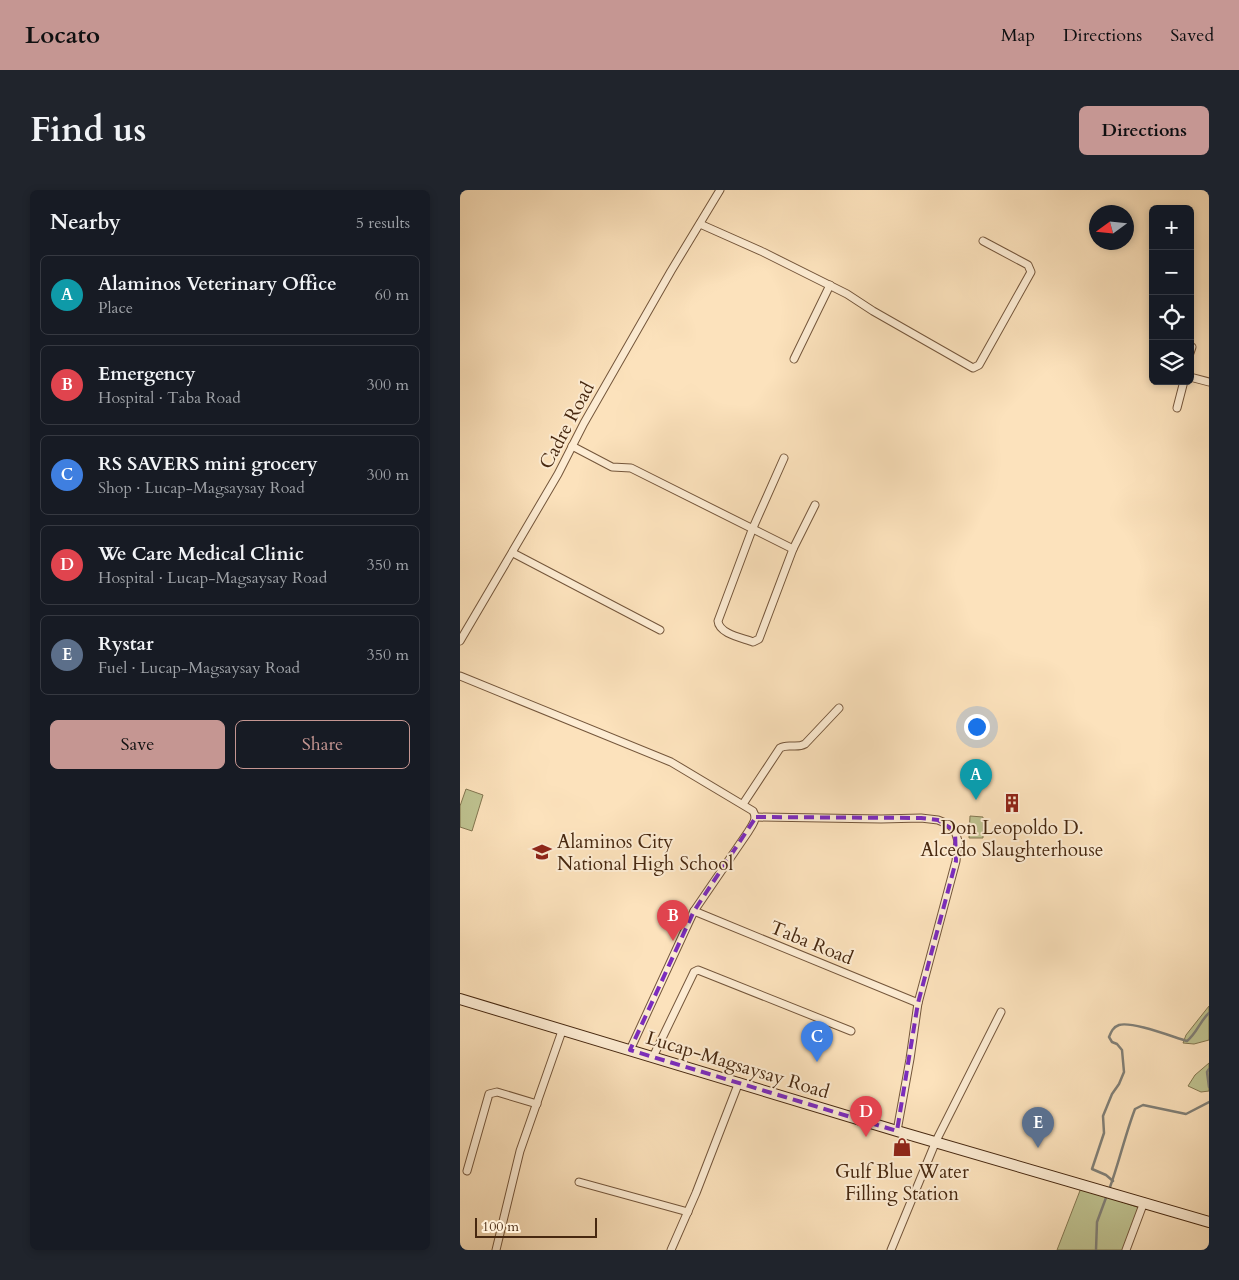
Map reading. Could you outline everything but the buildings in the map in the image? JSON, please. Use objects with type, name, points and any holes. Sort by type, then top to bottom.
[{"type":"street","name":"Cadre Road","points":[[460,641],[558,474],[670,271],[720,190]]},
{"type":"street","points":[[700,224],[830,285],[968,366],[976,367],[979,365],[1031,272],[1028,265],[983,241]]},
{"type":"street","points":[[794,359],[830,285]]},
{"type":"street","points":[[1194,378],[1209,382]]},
{"type":"street","points":[[1177,408],[1183,385]]},
{"type":"street","points":[[572,446],[612,467],[631,468],[752,530],[794,549]]},
{"type":"street","points":[[784,458],[752,530],[718,621],[718,625],[722,630],[754,642],[761,636],[794,549],[815,505]]},
{"type":"street","points":[[513,553],[660,630]]},
{"type":"street","points":[[460,676],[671,762],[743,804],[753,811],[756,817]]},
{"type":"street","points":[[743,804],[780,748],[785,745],[798,747],[805,744],[838,708]]},
{"type":"street","points":[[630,1050],[694,910],[748,832],[756,817]]},
{"type":"street","points":[[756,817],[921,818],[938,820],[950,825],[956,831],[958,841],[956,861],[918,1003],[897,1130]]},
{"type":"street","name":"Taba Road","points":[[694,910],[918,1003]]},
{"type":"street","points":[[653,1057],[694,972],[698,970],[851,1031]]},
{"type":"street","name":"Lucap-Magsaysay Road","points":[[460,999],[562,1031],[1209,1222]]},
{"type":"street","points":[[891,1250],[936,1141],[1001,1012]]},
{"type":"street","points":[[496,1250],[520,1151],[562,1031]]},
{"type":"street","points":[[671,1250],[688,1212],[739,1082]]},
{"type":"street","points":[[467,1171],[489,1094],[497,1092],[537,1104]]},
{"type":"street","points":[[579,1182],[688,1212]]},
{"type":"street","points":[[1126,1250],[1144,1202]]},
{"type":"highlighted area","points":[[756,817],[921,818],[938,820],[955,831],[956,861],[918,1003],[897,1131],[630,1050],[694,911]]},
{"type":"green space","points":[[466,789],[483,795],[472,831],[460,827],[460,806]]},
{"type":"green space","points":[[970,816],[983,817],[983,838],[969,838]]},
{"type":"green space","points":[[1209,1006],[1209,1040],[1194,1044],[1183,1043],[1186,1035]]},
{"type":"green space","points":[[1209,1063],[1209,1091],[1201,1092],[1188,1086],[1195,1075]]},
{"type":"green space","points":[[1081,1188],[1143,1209],[1127,1250],[1057,1250]]},
{"type":"waterway","points":[[1113,1181],[1106,1175],[1092,1169],[1104,1133],[1103,1116],[1124,1072],[1122,1050],[1117,1044],[1112,1042],[1109,1037],[1111,1032],[1115,1027],[1125,1024],[1153,1030],[1187,1041],[1209,1013]]},
{"type":"waterway","points":[[1209,1069],[1207,1072],[1209,1087]]},
{"type":"waterway","points":[[1109,1190],[1135,1109],[1143,1105],[1186,1114],[1209,1102]]},
{"type":"waterway","points":[[1096,1250],[1097,1222],[1107,1195]]},
{"type":"place","name":"Alaminos Veterinary Office","points":[[976,800]]},
{"type":"place","name":"Don Leopoldo D. Alcedo Slaughterhouse","points":[[1012,803]]},
{"type":"place","name":"Alaminos City National High School","points":[[542,852]]},
{"type":"place","name":"Emergency","points":[[673,941]]},
{"type":"place","name":"RS SAVERS mini grocery","points":[[817,1062]]},
{"type":"place","name":"We Care Medical Clinic","points":[[866,1137]]},
{"type":"place","name":"Gulf Blue Water Filling Station","points":[[902,1147]]},
{"type":"place","name":"Rystar","points":[[1038,1148]]}]
